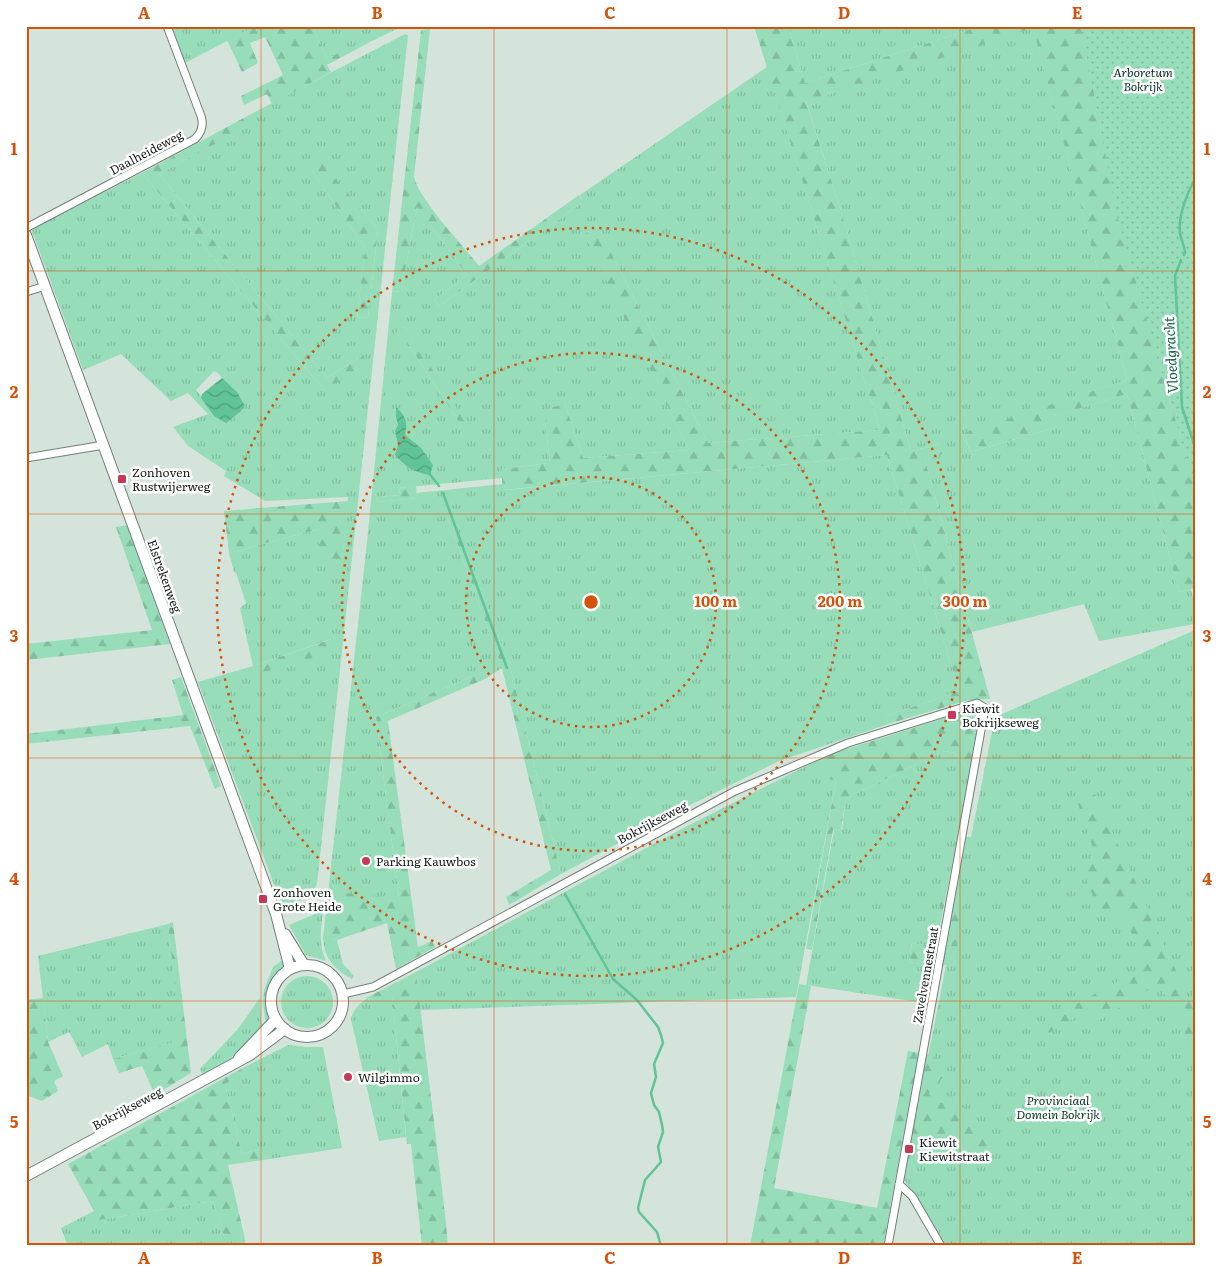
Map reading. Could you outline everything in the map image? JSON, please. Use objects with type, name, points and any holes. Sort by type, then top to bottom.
[{"type":"street","name":"Daalheideweg","points":[[26,228],[195,139],[200,134],[203,122],[168,26]]},
{"type":"street","name":"Elstrekenweg","points":[[26,235],[280,926],[289,970]]},
{"type":"street","points":[[26,292],[45,286]]},
{"type":"street","points":[[26,458],[104,445]]},
{"type":"street","name":"Bokrijkseweg","points":[[343,994],[373,986],[735,791],[848,743],[977,703],[985,708]]},
{"type":"street","name":"Zavelvennestraat","points":[[888,1246],[985,708]]},
{"type":"street","name":"Elstrekenweg","points":[[280,926],[304,965]]},
{"type":"street","points":[[304,965],[321,968],[329,972],[340,986],[343,994],[343,1004],[337,1022],[322,1034],[312,1037],[303,1037],[285,1029],[276,1019],[272,1008],[273,992],[280,977],[289,970],[304,965]]},
{"type":"street","name":"Bokrijkseweg","points":[[238,1060],[245,1050],[276,1019]]},
{"type":"street","name":"Bokrijkseweg","points":[[26,1176],[250,1055],[285,1029]]},
{"type":"street","points":[[899,1184],[912,1196],[941,1246]]},
{"type":"green space","points":[[171,26],[256,26],[185,63]]},
{"type":"green space","points":[[256,26],[312,26],[327,59],[368,38],[370,42],[327,65],[331,72],[272,104],[267,94],[244,105],[241,96],[283,75],[265,37],[250,43],[258,63],[242,72],[227,40]]},
{"type":"green space","points":[[312,26],[403,26],[370,42],[368,39],[327,59]]},
{"type":"green space","points":[[754,26],[788,26],[805,83],[981,26],[1084,26],[1195,480],[1195,588],[1179,592],[1127,394],[1048,418],[1050,429],[970,452],[964,433],[1127,380],[1033,28],[806,102],[842,214],[911,451],[940,444],[942,454],[925,460],[990,699],[969,700],[888,724],[887,716],[959,691],[887,455],[503,490],[501,469],[550,463],[545,422],[550,408],[565,404],[583,458],[689,450],[584,235],[597,225],[708,443],[880,430]]},
{"type":"green space","points":[[788,26],[981,26],[805,83]]},
{"type":"green space","name":"Arboretum Bokrijk","points":[[1081,26],[1195,26],[1195,488],[1117,216]]},
{"type":"green space","points":[[1033,27],[1127,380],[964,434],[970,452],[1050,429],[1047,418],[1127,394],[1179,592],[1191,589],[1195,608],[1195,624],[1099,641],[1084,604],[972,632],[925,460],[940,444],[911,451],[842,214],[806,101]]},
{"type":"green space","points":[[430,29],[414,177],[424,198],[479,266],[579,195],[583,202],[439,306],[434,300],[467,275],[417,207],[401,291],[392,292],[421,30]]},
{"type":"green space","points":[[405,34],[408,35],[317,884],[304,899],[284,906],[281,903],[198,682],[253,666],[240,608],[246,603],[229,553],[319,529],[342,561],[348,497],[265,501],[224,476],[226,471],[188,446],[173,427],[208,414],[188,393],[171,401],[121,354],[83,370],[32,231],[36,227],[142,173],[324,390],[364,355],[327,378],[159,174],[255,122],[251,114]],"holes":[[[322,164],[378,229],[368,318],[357,317],[365,248],[312,171]],[[214,371],[218,373],[242,403],[220,419],[196,390]],[[331,639],[330,652],[255,674],[253,666]]]},
{"type":"green space","points":[[767,67],[880,430],[708,443],[597,225],[585,235],[689,450],[583,458],[565,404],[545,422],[550,463],[502,469],[502,478],[399,488],[400,495],[378,497],[377,502],[417,498],[416,493],[503,484],[504,490],[887,455],[959,691],[887,716],[888,724],[779,761],[676,812],[561,874],[510,666],[453,518],[449,521],[502,668],[485,679],[482,672],[376,717],[399,898],[332,920],[332,938],[337,940],[343,964],[354,976],[352,979],[331,962],[325,951],[323,938],[365,561],[392,292],[401,291],[417,207],[467,275],[434,300],[439,306],[583,202],[580,195]],"holes":[[[397,327],[406,328],[464,430]]]},
{"type":"green space","points":[[251,114],[256,122],[159,174],[327,378],[364,355],[363,367],[324,390],[142,173]]},
{"type":"green space","points":[[322,163],[378,229],[368,318],[357,317],[365,248],[312,171]]},
{"type":"green space","points":[[397,326],[406,328],[469,428],[464,430],[405,339],[396,337]]},
{"type":"green space","points":[[416,486],[417,498],[377,502],[378,497],[400,495],[399,488]]},
{"type":"green space","points":[[348,501],[342,561],[318,557],[319,529],[229,553],[224,511]]},
{"type":"green space","points":[[453,517],[510,666],[561,874],[509,905],[506,897],[551,870],[502,668],[449,521]]},
{"type":"green space","points":[[127,525],[170,644],[26,660],[26,644],[152,630],[116,527]]},
{"type":"green space","name":"Provinciaal Domein Bokrijk","points":[[1195,630],[1195,1246],[944,1246],[904,1179],[958,904],[954,903],[966,837],[971,837],[995,717]]},
{"type":"green space","points":[[332,639],[331,652],[255,675],[253,666]]},
{"type":"green space","points":[[482,672],[485,679],[388,721],[418,947],[432,941],[435,947],[396,969],[387,923],[337,940],[332,938],[332,892],[399,898],[376,717]]},
{"type":"green space","points":[[181,677],[221,786],[215,789],[190,726],[26,744],[26,734],[183,715],[172,680]]},
{"type":"green space","points":[[970,710],[975,713],[978,725],[972,764],[966,767],[955,753],[944,751],[846,798],[841,829],[833,830],[812,950],[806,949],[836,780],[824,779],[828,755]]},
{"type":"green space","points":[[944,751],[955,753],[966,767],[972,764],[947,890],[943,889],[932,946],[912,943],[909,962],[932,966],[925,1003],[806,985],[834,830],[842,829],[846,798]]},
{"type":"green space","points":[[828,755],[836,780],[796,997],[420,1010],[416,972],[689,825]]},
{"type":"green space","points":[[1095,794],[1195,1012],[1195,1059],[1182,1034],[1186,1029],[1158,984],[1098,1021],[1090,1009],[1049,1033],[1042,1023],[1146,966],[1122,912],[1109,918],[1098,909],[1081,866],[1095,854],[1078,804]]},
{"type":"green space","points":[[943,889],[947,890],[932,966],[909,962],[912,943],[932,946]]},
{"type":"green space","points":[[954,903],[963,904],[955,961],[942,966]]},
{"type":"green space","points":[[324,905],[321,940],[326,961],[306,955],[289,925],[313,915]]},
{"type":"green space","points":[[173,922],[191,1073],[155,1095],[142,1066],[119,1073],[113,1059],[181,1040],[168,924]]},
{"type":"green space","points":[[168,924],[182,1040],[113,1059],[108,1044],[82,1057],[69,1032],[48,1042],[38,956]]},
{"type":"green space","points":[[284,959],[283,968],[269,993],[268,1020],[266,1025],[263,1003],[264,990],[273,967]]},
{"type":"green space","points":[[416,972],[448,1246],[422,1246],[411,1144],[407,1144],[392,996],[370,1005],[368,997]]},
{"type":"green space","points":[[302,976],[312,976],[326,983],[333,997],[333,1007],[326,1021],[312,1028],[302,1028],[292,1024],[285,1017],[281,1007],[281,997],[285,987],[292,980]]},
{"type":"green space","points":[[799,984],[811,986],[774,1188],[877,1208],[908,1051],[934,1055],[931,1069],[947,1073],[929,1093],[933,1101],[964,1108],[993,1144],[964,1161],[909,1150],[918,1101],[910,1099],[883,1246],[750,1246]]},
{"type":"green space","points":[[392,995],[406,1137],[379,1141],[351,1019],[355,1009],[368,997],[370,1005]]},
{"type":"green space","points":[[43,998],[48,1042],[63,1076],[54,1081],[58,1091],[42,1101],[26,1095],[26,1000]]},
{"type":"green space","points":[[260,998],[261,1021],[264,1027],[232,1058],[203,1075],[200,1069],[237,1030]]},
{"type":"green space","points":[[288,1045],[323,1047],[342,1148],[263,1160],[261,1149],[242,1154],[225,1084],[242,1074],[241,1069]]},
{"type":"green space","points":[[241,1069],[243,1074],[225,1084],[242,1154],[261,1149],[263,1160],[228,1165],[244,1235],[225,1239],[213,1201],[99,1220],[68,1164]]},
{"type":"green space","points":[[213,1201],[225,1238],[244,1235],[246,1246],[68,1246],[61,1228],[94,1211],[99,1220]]},
{"type":"water","points":[[222,378],[237,392],[245,406],[226,423],[214,416],[201,398],[202,394]]},
{"type":"water","points":[[396,407],[405,420],[405,435],[421,448],[433,465],[430,475],[420,473],[411,468],[395,455],[398,445],[395,431],[398,425]]},
{"type":"waterway","name":"Vloedgracht","points":[[1184,255],[1185,252],[1180,233],[1180,219],[1186,198],[1195,179]]},
{"type":"waterway","name":"Vloedgracht","points":[[1181,260],[1175,276],[1182,407],[1195,447]]},
{"type":"waterway","points":[[428,472],[439,486]]},
{"type":"waterway","points":[[443,493],[507,668]]},
{"type":"waterway","points":[[565,894],[613,979],[637,1000],[658,1027],[661,1035],[663,1043],[654,1064],[656,1077],[651,1093],[662,1125],[663,1132],[658,1147],[661,1162],[645,1180],[638,1208],[639,1212],[657,1232],[661,1246]]},
{"type":"place","name":"Zonhoven Rustwijerweg","points":[[122,479]]},
{"type":"place","name":"Kiewit Bokrijkseweg","points":[[952,715]]},
{"type":"place","name":"Parking Kauwbos","points":[[366,861]]},
{"type":"place","name":"Zonhoven Grote Heide","points":[[263,899]]},
{"type":"place","name":"Wilgimmo","points":[[348,1077]]},
{"type":"place","name":"Kiewit Kiewitstraat","points":[[909,1149]]}]
